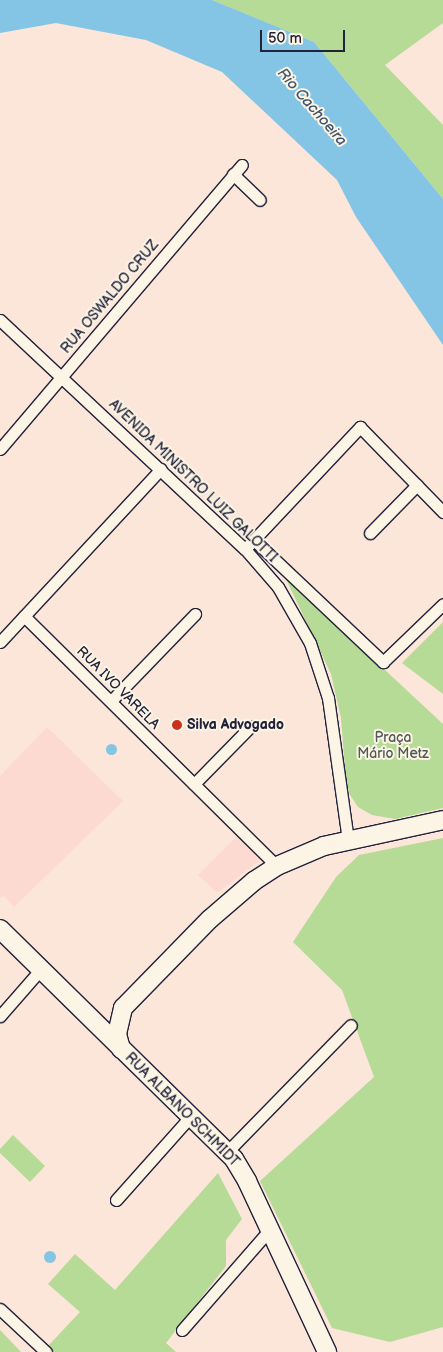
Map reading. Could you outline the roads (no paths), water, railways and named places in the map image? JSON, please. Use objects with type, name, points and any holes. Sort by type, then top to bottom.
[{"type":"main road","points":[[121,1048],[117,1034],[123,1008],[210,919],[277,866],[311,851],[348,840],[443,820]]},
{"type":"main road","name":"RUA ALBANO SCHMIDT","points":[[0,929],[227,1152],[248,1181],[327,1352]]},
{"type":"main road","points":[[83,1011],[99,1014],[123,1008]]},
{"type":"street","name":"RUA OSWALDO CRUZ","points":[[0,449],[242,165]]},
{"type":"street","points":[[234,174],[260,200]]},
{"type":"street","name":"AVENIDA MINISTRO LUIZ GALOTTI","points":[[0,320],[245,549],[278,587],[301,626],[319,666],[333,726],[348,840]]},
{"type":"street","points":[[245,549],[360,427],[443,512]]},
{"type":"street","points":[[0,642],[161,469]]},
{"type":"street","points":[[370,533],[417,485]]},
{"type":"street","points":[[254,540],[383,662],[443,604]]},
{"type":"street","points":[[111,702],[195,614]]},
{"type":"street","name":"RUA IVO VARELA","points":[[24,616],[277,866]]},
{"type":"street","points":[[194,784],[251,726]]},
{"type":"street","points":[[0,1016],[41,969]]},
{"type":"street","points":[[227,1152],[351,1025]]},
{"type":"street","points":[[116,1200],[190,1117]]},
{"type":"street","points":[[182,1330],[270,1229]]},
{"type":"street","points":[[0,1309],[46,1352]]},
{"type":"water","name":"Rio Cachoeira","points":[[0,0],[212,0],[314,42],[443,199],[443,345],[356,217],[337,180],[222,72],[146,40],[56,23],[0,33]]},
{"type":"water","points":[[111,743],[117,749],[111,755],[105,749]]},
{"type":"water","points":[[48,1251],[52,1251],[56,1257],[52,1263],[48,1263],[44,1259],[44,1255]]},
{"type":"place","name":"Silva Advogado","points":[[177,725]]},
{"type":"park label","name":"Praça Mário Metz","points":[[393,746]]}]
